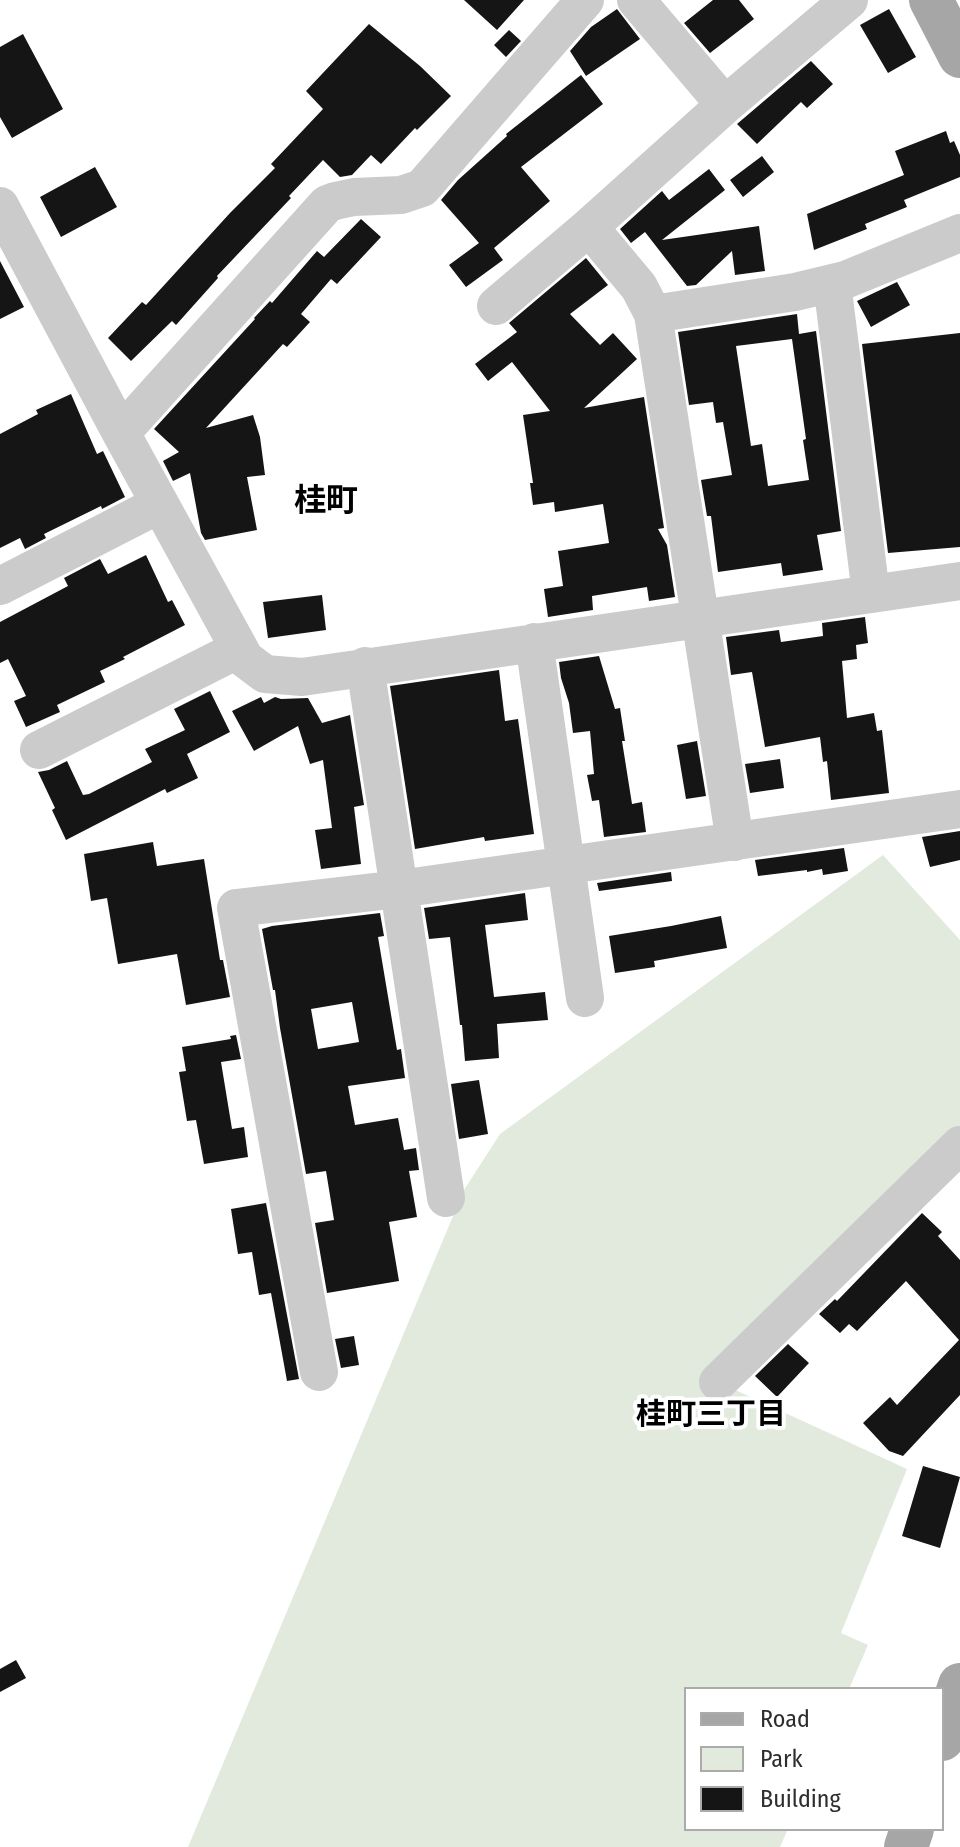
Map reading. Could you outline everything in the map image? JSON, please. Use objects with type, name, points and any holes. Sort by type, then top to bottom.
[{"type":"main road","points":[[931,0],[960,56]]},
{"type":"main road","points":[[944,1734],[959,1695]]},
{"type":"street","points":[[121,433],[327,204],[354,197],[401,195],[422,188],[585,0]]},
{"type":"street","points":[[636,0],[725,105]]},
{"type":"street","points":[[496,306],[849,0]]},
{"type":"street","points":[[0,206],[239,649],[245,659],[265,674],[302,677],[960,581]]},
{"type":"street","points":[[589,227],[639,287],[653,314],[735,842]]},
{"type":"street","points":[[653,314],[795,292],[845,280],[960,233]]},
{"type":"street","points":[[832,283],[871,594]]},
{"type":"street","points":[[0,586],[160,504]]},
{"type":"street","points":[[534,642],[585,998]]},
{"type":"street","points":[[39,750],[239,649]]},
{"type":"street","points":[[365,666],[446,1198]]},
{"type":"street","points":[[319,1372],[236,908],[399,889],[960,809]]},
{"type":"street","points":[[718,1382],[960,1145]]},
{"type":"green space","points":[[883,855],[960,940],[960,1145],[718,1382],[907,1469],[841,1633],[868,1645],[850,1687],[684,1687],[684,1831],[787,1831],[780,1847],[188,1847],[464,1190],[500,1134]]},
{"type":"building","points":[[464,0],[524,0],[497,30]]},
{"type":"building","points":[[713,0],[739,0],[754,19],[710,53],[684,23]]},
{"type":"building","points":[[617,9],[640,39],[586,76],[570,51],[591,27]]},
{"type":"building","points":[[889,9],[916,57],[888,73],[860,25]]},
{"type":"building","points":[[369,24],[451,96],[381,164],[371,155],[352,175],[340,177],[323,160],[176,325],[172,321],[131,361],[108,338],[142,302],[146,305],[275,168],[271,164],[323,109],[306,91]]},
{"type":"building","points":[[509,30],[521,41],[506,57],[494,45]]},
{"type":"building","points":[[23,34],[63,109],[12,138],[0,117],[0,47]]},
{"type":"building","points":[[811,61],[833,84],[807,108],[801,102],[757,144],[737,124]]},
{"type":"building","points":[[581,75],[603,104],[521,167],[550,201],[494,248],[503,260],[466,287],[449,265],[479,243],[441,200],[506,134]]},
{"type":"building","points":[[946,131],[950,143],[954,141],[960,155],[960,177],[904,200],[907,207],[865,224],[867,229],[814,250],[807,214],[904,175],[895,151]]},
{"type":"building","points":[[762,156],[774,172],[743,197],[730,180]]},
{"type":"building","points":[[95,167],[117,207],[61,237],[40,197]]},
{"type":"building","points":[[709,169],[725,190],[662,240],[759,226],[765,271],[735,275],[732,251],[696,285],[687,286],[645,232],[631,243],[620,229],[662,191],[669,200]]},
{"type":"building","points":[[361,219],[381,237],[337,284],[331,279],[301,314],[310,322],[287,347],[283,344],[206,428],[253,415],[260,437],[265,475],[247,477],[257,530],[205,540],[190,473],[173,481],[163,461],[179,452],[154,429],[317,251],[324,257]]},
{"type":"building","points":[[586,258],[608,285],[570,314],[600,345],[613,333],[637,359],[584,408],[644,397],[664,528],[658,529],[667,545],[675,597],[649,601],[647,587],[592,596],[593,610],[548,617],[544,589],[563,586],[558,551],[609,543],[603,504],[555,512],[554,502],[533,505],[530,483],[533,483],[523,415],[550,411],[512,362],[488,381],[475,364],[517,332],[509,323]]},
{"type":"building","points":[[0,261],[24,307],[0,319]]},
{"type":"building","points":[[897,282],[910,305],[871,327],[857,301]]},
{"type":"building","points":[[797,314],[799,334],[816,331],[841,531],[817,535],[823,570],[783,576],[781,563],[718,572],[711,516],[707,516],[701,480],[732,475],[723,422],[716,423],[713,402],[689,405],[678,332]],"holes":[[[792,339],[806,439],[803,440],[809,480],[768,486],[762,444],[751,446],[736,346]]]},
{"type":"building","points":[[960,333],[960,547],[888,553],[862,344]]},
{"type":"building","points":[[71,394],[97,454],[103,451],[125,497],[44,534],[46,538],[25,549],[20,538],[0,548],[0,434],[38,414],[36,410]]},
{"type":"building","points":[[146,555],[168,602],[172,600],[185,625],[100,671],[105,682],[57,705],[60,712],[26,727],[14,701],[26,696],[8,659],[0,663],[0,622],[68,586],[64,578],[100,559],[108,574]]},
{"type":"building","points":[[322,595],[326,630],[268,638],[263,602]]},
{"type":"building","points":[[865,617],[868,643],[856,645],[857,659],[842,661],[847,718],[874,713],[877,731],[882,730],[889,793],[831,800],[827,761],[823,762],[820,737],[765,747],[752,672],[731,675],[726,637],[779,630],[781,642],[823,636],[822,623]]},
{"type":"building","points":[[599,656],[615,709],[620,708],[632,804],[642,802],[646,832],[604,837],[599,800],[592,801],[587,775],[594,774],[590,731],[573,733],[559,662]]},
{"type":"building","points":[[499,670],[505,721],[518,719],[534,834],[485,841],[484,837],[415,849],[390,686]]},
{"type":"building","points":[[210,691],[230,732],[187,754],[198,778],[167,793],[165,789],[66,840],[38,772],[67,761],[83,795],[89,794],[152,762],[145,749],[185,730],[174,709]]},
{"type":"building","points":[[261,697],[264,703],[275,697],[308,698],[322,723],[350,715],[364,805],[354,807],[361,864],[321,869],[315,830],[332,828],[323,760],[310,764],[298,726],[254,751],[232,711]]},
{"type":"building","points":[[697,741],[706,796],[686,799],[677,745]]},
{"type":"building","points":[[780,759],[784,788],[750,793],[745,764]]},
{"type":"building","points":[[960,831],[960,860],[930,867],[922,837]]},
{"type":"building","points":[[153,842],[157,866],[204,859],[220,960],[223,960],[230,997],[186,1005],[177,954],[118,964],[107,898],[91,901],[84,854]]},
{"type":"building","points":[[844,848],[848,871],[823,875],[822,869],[758,876],[755,860]]},
{"type":"building","points":[[671,872],[672,881],[599,891],[597,883]]},
{"type":"building","points":[[525,893],[528,920],[485,925],[494,997],[545,992],[548,1020],[497,1024],[499,1058],[465,1061],[450,937],[429,939],[424,908]]},
{"type":"building","points":[[380,913],[384,936],[378,937],[397,1050],[401,1049],[405,1078],[348,1086],[355,1125],[398,1118],[404,1150],[416,1148],[419,1170],[409,1171],[417,1217],[389,1222],[399,1281],[327,1293],[315,1223],[334,1220],[326,1171],[306,1174],[262,929]],"holes":[[[352,1002],[359,1042],[318,1049],[311,1009]]]},
{"type":"building","points":[[721,916],[727,948],[654,961],[655,967],[615,973],[609,936]]},
{"type":"building","points":[[236,1035],[241,1059],[221,1062],[232,1129],[244,1127],[248,1157],[204,1164],[196,1120],[187,1121],[179,1072],[186,1071],[182,1047],[231,1039],[230,1036]]},
{"type":"building","points":[[479,1080],[488,1134],[459,1139],[451,1084]]},
{"type":"building","points":[[266,1203],[299,1379],[287,1381],[271,1293],[259,1295],[252,1252],[238,1254],[231,1209]]},
{"type":"building","points":[[922,1213],[942,1232],[938,1236],[960,1260],[960,1395],[903,1456],[889,1451],[863,1423],[890,1397],[897,1405],[959,1340],[906,1281],[857,1331],[849,1324],[840,1333],[819,1314],[835,1299],[837,1301]]},
{"type":"building","points":[[354,1336],[359,1365],[341,1368],[335,1339]]},
{"type":"building","points":[[788,1344],[809,1363],[777,1397],[755,1376]]},
{"type":"building","points":[[923,1466],[960,1477],[940,1548],[902,1536]]},
{"type":"building","points":[[16,1660],[26,1678],[0,1692],[0,1669]]},
{"type":"district","name":"桂町","points":[[326,502]]},
{"type":"district","name":"桂町三丁目","points":[[711,1416]]}]
